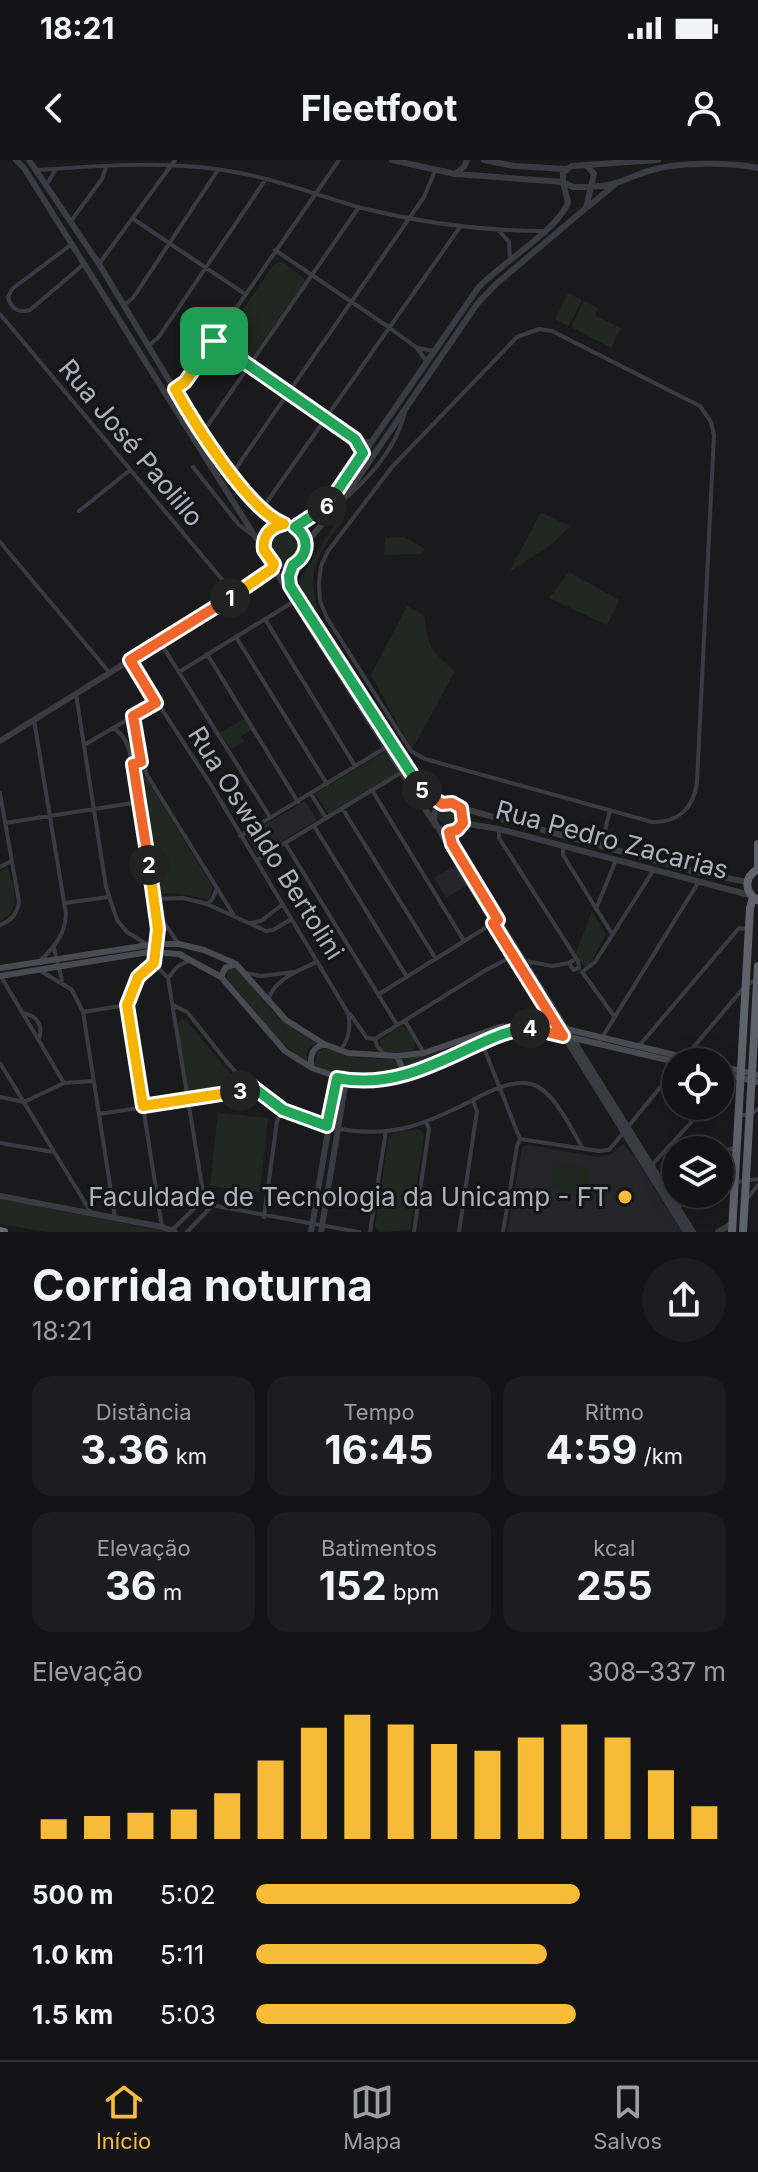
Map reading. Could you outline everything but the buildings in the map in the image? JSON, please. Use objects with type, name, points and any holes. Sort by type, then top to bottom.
[{"type":"highway","points":[[741,1232],[738,1225],[732,1227],[739,1075],[754,898],[747,882],[758,869],[758,844]]},
{"type":"highway","points":[[741,1232],[754,1112],[758,963]]},
{"type":"main road","points":[[0,968],[152,952],[179,944],[204,950],[236,964],[286,1020],[324,1044],[340,1050],[386,1056],[424,1053],[500,1027],[531,1024],[662,1057]]},
{"type":"main road","points":[[152,952],[179,954],[221,977],[285,1051],[312,1068],[346,1080],[411,1075],[516,1029],[564,1032]]},
{"type":"main road","points":[[221,977],[225,968],[236,964]]},
{"type":"main road","points":[[0,976],[38,966]]},
{"type":"main road","points":[[312,1068],[313,1050],[324,1044]]},
{"type":"main road","points":[[397,1056],[402,1067],[398,1078]]},
{"type":"main road","points":[[734,1073],[739,1075]]},
{"type":"main road","points":[[734,1074],[755,1078]]},
{"type":"street","points":[[16,160],[85,264],[256,538]]},
{"type":"street","points":[[29,160],[99,264],[199,431],[268,517],[295,527],[306,543]]},
{"type":"street","points":[[99,264],[175,160]]},
{"type":"street","points":[[175,389],[185,382],[339,160]]},
{"type":"street","points":[[392,160],[455,174],[563,182],[573,187],[615,184],[653,169],[673,166],[744,165],[758,168]]},
{"type":"street","points":[[421,160],[432,170]]},
{"type":"street","points":[[455,174],[467,160]]},
{"type":"street","points":[[484,160],[514,166],[566,169],[572,166],[658,160]]},
{"type":"street","points":[[37,170],[169,166],[218,169],[266,179],[409,219],[460,227],[544,231]]},
{"type":"street","points":[[71,222],[102,179],[106,167]]},
{"type":"street","points":[[586,208],[594,174],[588,167]]},
{"type":"street","points":[[47,184],[56,169]]},
{"type":"street","points":[[124,305],[133,298],[218,169]]},
{"type":"street","points":[[295,527],[328,505],[478,288],[560,219],[568,202],[562,177],[566,169]]},
{"type":"street","points":[[232,474],[424,197],[432,170]]},
{"type":"street","points":[[149,345],[158,338],[266,179]]},
{"type":"street","points":[[564,1032],[533,977],[402,772],[389,745],[290,586],[289,576],[293,565],[303,556],[306,543],[343,500],[477,304],[496,284],[615,184]]},
{"type":"street","points":[[199,431],[208,425],[359,207]]},
{"type":"street","points":[[132,218],[245,294]]},
{"type":"street","points":[[262,509],[460,227]]},
{"type":"street","points":[[498,230],[509,242],[510,258]]},
{"type":"street","points":[[72,244],[12,289],[9,303],[21,312],[30,310],[85,264]]},
{"type":"street","points":[[275,250],[390,328],[417,348],[427,362]]},
{"type":"street","name":"Rua José Paolillo","points":[[0,314],[235,595]]},
{"type":"street","points":[[343,500],[386,462],[392,455],[517,337],[539,329],[552,331],[700,406],[707,414],[714,435],[696,794],[684,812],[665,822],[652,822],[425,759],[411,751],[403,740],[327,618],[320,601],[319,583],[321,566],[328,551],[392,455],[407,406]]},
{"type":"street","points":[[214,341],[355,439],[363,453]]},
{"type":"street","points":[[417,348],[434,351]]},
{"type":"street","points":[[355,439],[371,442]]},
{"type":"street","points":[[193,467],[239,525],[263,544]]},
{"type":"street","points":[[79,511],[130,470]]},
{"type":"street","points":[[284,524],[267,532],[263,544],[266,556],[275,565],[294,602],[416,782]]},
{"type":"street","points":[[0,542],[110,673]]},
{"type":"street","points":[[0,741],[235,595],[270,572],[275,565]]},
{"type":"street","points":[[275,565],[293,565]]},
{"type":"street","points":[[179,672],[294,602]]},
{"type":"street","points":[[265,619],[355,766]]},
{"type":"street","points":[[236,637],[327,784]]},
{"type":"street","points":[[160,642],[270,817]]},
{"type":"street","points":[[207,654],[298,802]]},
{"type":"street","name":"Rua Oswaldo Bertolini","points":[[130,660],[211,785],[348,1013],[367,1038],[375,1039],[386,1056]]},
{"type":"street","points":[[76,694],[109,897],[117,920],[152,952],[168,978],[203,1200],[211,1207],[312,1228],[359,1232]]},
{"type":"street","points":[[84,745],[156,703]]},
{"type":"street","points":[[133,716],[141,762],[233,914]]},
{"type":"street","points":[[34,720],[65,924],[54,948],[38,966],[72,990],[83,1012],[115,1218]]},
{"type":"street","points":[[114,728],[125,739],[133,764],[156,911],[158,935],[127,1005],[162,1227]]},
{"type":"street","points":[[240,836],[389,745]]},
{"type":"street","points":[[133,764],[141,762]]},
{"type":"street","points":[[256,861],[402,772],[407,772],[425,793],[442,804],[452,803],[461,808],[463,823],[457,830],[449,832],[438,828]]},
{"type":"street","points":[[372,790],[464,941]]},
{"type":"street","points":[[0,793],[19,902],[18,911],[0,925]]},
{"type":"street","points":[[311,794],[326,818]]},
{"type":"street","points":[[5,823],[139,802]]},
{"type":"street","points":[[438,828],[435,811],[442,804]]},
{"type":"street","points":[[342,808],[436,959]]},
{"type":"street","name":"Rua Pedro Zacarias","points":[[461,808],[701,873],[747,882]]},
{"type":"street","points":[[601,847],[610,810]]},
{"type":"street","name":"Rua Pedro Zacarias","points":[[463,823],[499,829],[754,898]]},
{"type":"street","points":[[314,826],[407,977]]},
{"type":"street","points":[[499,829],[499,838],[571,951],[571,962],[614,1016]]},
{"type":"street","points":[[449,832],[452,844],[514,956],[693,1232]]},
{"type":"street","points":[[285,843],[397,1025]]},
{"type":"street","points":[[563,846],[563,855],[612,935]]},
{"type":"street","points":[[596,909],[616,860]]},
{"type":"street","points":[[0,867],[11,861]]},
{"type":"street","points":[[579,970],[595,962],[653,871]]},
{"type":"street","points":[[600,1041],[698,883]]},
{"type":"street","points":[[207,904],[217,888]]},
{"type":"street","points":[[64,903],[109,897]]},
{"type":"street","points":[[154,899],[183,898],[207,904],[266,931],[290,920]]},
{"type":"street","points":[[250,923],[261,921],[282,905]]},
{"type":"street","points":[[156,911],[179,944]]},
{"type":"street","points":[[379,994],[496,921]]},
{"type":"street","points":[[638,1050],[739,928],[749,929]]},
{"type":"street","points":[[54,948],[63,982]]},
{"type":"street","points":[[375,1039],[514,956]]},
{"type":"street","points":[[168,978],[178,966],[193,960]]},
{"type":"street","points":[[522,960],[543,965],[578,961],[579,970]]},
{"type":"street","points":[[246,973],[268,976],[296,971],[317,962]]},
{"type":"street","points":[[747,962],[758,963]]},
{"type":"street","points":[[533,977],[543,965]]},
{"type":"street","points":[[268,1003],[271,991],[296,971]]},
{"type":"street","points":[[0,976],[64,1083]]},
{"type":"street","points":[[692,1048],[746,985],[758,979]]},
{"type":"street","points":[[83,1012],[127,1005]]},
{"type":"street","points":[[173,1005],[187,1012],[250,1085],[283,1110],[327,1126],[386,1131],[426,1122],[517,1082],[540,1087],[548,1094],[583,1149]]},
{"type":"street","points":[[23,1013],[38,1020],[39,1040]]},
{"type":"street","points":[[340,1050],[350,1029],[348,1013]]},
{"type":"street","points":[[404,1020],[424,1053]]},
{"type":"street","points":[[482,1043],[520,1139],[503,1232]]},
{"type":"street","points":[[0,1063],[92,1214]]},
{"type":"street","points":[[734,1079],[739,1075]]},
{"type":"street","points":[[312,1228],[337,1078]]},
{"type":"street","points":[[321,1229],[346,1080]]},
{"type":"street","points":[[0,1097],[24,1102],[64,1083],[93,1081]]},
{"type":"street","points":[[99,1114],[237,1093],[250,1085]]},
{"type":"street","points":[[520,1139],[609,1150],[662,1085]]},
{"type":"street","points":[[459,1232],[477,1111],[473,1101]]},
{"type":"street","points":[[264,1217],[277,1121],[283,1110]]},
{"type":"street","points":[[739,1115],[754,1112]]},
{"type":"street","points":[[649,1167],[693,1120]]},
{"type":"street","points":[[414,1232],[429,1129],[426,1122]]},
{"type":"street","points":[[370,1232],[386,1131]]},
{"type":"street","points":[[0,1143],[53,1152]]},
{"type":"street","points":[[734,1148],[748,1147]]},
{"type":"street","points":[[736,1182],[758,1182]]},
{"type":"street","points":[[746,1201],[758,1182]]},
{"type":"street","points":[[0,1196],[174,1231],[203,1200]]},
{"type":"street","points":[[187,1232],[211,1207]]},
{"type":"street","points":[[676,1210],[686,1232]]},
{"type":"street","points":[[718,1232],[732,1227]]},
{"type":"shaded area","points":[[279,262],[306,280],[248,362],[224,345],[223,338],[274,264]]},
{"type":"shaded area","points":[[568,293],[582,300],[569,326],[555,319]]},
{"type":"shaded area","points":[[584,301],[598,308],[595,315],[621,328],[611,348],[571,327]]},
{"type":"shaded area","points":[[541,512],[570,526],[552,544],[509,572]]},
{"type":"shaded area","points":[[339,516],[344,519],[321,552],[314,572],[313,584],[319,612],[305,602],[298,583]]},
{"type":"shaded area","points":[[286,529],[295,531],[304,539],[302,555],[293,562],[278,560],[266,548],[271,535]]},
{"type":"shaded area","points":[[404,537],[425,549],[421,554],[384,555],[385,538]]},
{"type":"shaded area","points":[[569,572],[619,600],[607,625],[549,598]]},
{"type":"shaded area","points":[[407,606],[424,615],[432,648],[455,671],[412,750],[371,675]]},
{"type":"shaded area","points":[[245,718],[252,730],[241,736],[244,742],[231,749],[220,733]]},
{"type":"shaded area","points":[[384,752],[399,773],[329,815],[315,794]]},
{"type":"shaded area","points":[[142,771],[213,888],[209,899],[160,894],[156,890],[137,772]]},
{"type":"shaded area","points":[[305,801],[317,820],[258,856],[246,835]]},
{"type":"shaded area","points":[[445,806],[457,810],[460,824],[448,829],[436,817],[439,808]]},
{"type":"shaded area","points":[[455,865],[467,885],[446,898],[434,878]]},
{"type":"shaded area","points":[[8,867],[14,904],[12,911],[0,921],[0,872]]},
{"type":"shaded area","points":[[592,911],[606,934],[589,967],[585,967],[575,955]]},
{"type":"shaded area","points":[[234,966],[278,1017],[316,1043],[307,1050],[307,1063],[280,1041],[227,978],[226,969]]},
{"type":"shaded area","points":[[181,1019],[187,1021],[238,1083],[232,1092],[191,1096],[188,1092],[176,1027]]},
{"type":"shaded area","points":[[401,1026],[413,1037],[415,1048],[413,1051],[387,1054],[379,1047],[380,1041]]},
{"type":"shaded area","points":[[491,1031],[492,1035],[407,1073],[404,1059],[442,1051]]},
{"type":"shaded area","points":[[325,1048],[359,1058],[393,1059],[399,1065],[395,1074],[389,1076],[347,1077],[318,1068],[315,1064],[317,1052]]},
{"type":"shaded area","points":[[218,1113],[268,1118],[260,1192],[210,1186]]},
{"type":"shaded area","points":[[419,1129],[424,1135],[410,1230],[380,1232],[375,1226],[388,1140],[394,1133]]},
{"type":"shaded area","points":[[623,1144],[635,1157],[662,1200],[662,1208],[667,1208],[682,1232],[507,1232],[522,1147],[528,1145],[598,1157],[610,1155]]},
{"type":"shaded area","points":[[554,1161],[590,1167],[586,1195],[550,1188]]},
{"type":"shaded area","points":[[0,1199],[166,1232],[47,1232],[0,1224]]},
{"type":"place","name":"Faculdade de Tecnologia da Unicamp - FT","points":[[625,1197]]},
{"type":"route","points":[[214,341],[355,439],[363,453],[328,505],[295,527],[306,543],[303,556],[293,565],[289,576],[290,586],[416,782],[425,793],[442,804],[452,803],[461,808],[463,823],[457,830],[449,832],[452,844],[498,920],[493,923],[563,1036],[531,1028],[516,1029],[411,1075],[363,1081],[337,1078],[327,1126],[283,1110],[250,1085],[237,1093],[143,1106],[128,1018],[128,997],[138,977],[154,963],[152,958],[158,935],[133,764],[141,762],[133,716],[156,703],[130,660],[270,572],[274,564],[266,556],[264,538],[272,528],[284,524],[268,517],[208,445],[175,389],[185,382],[214,341]]}]
